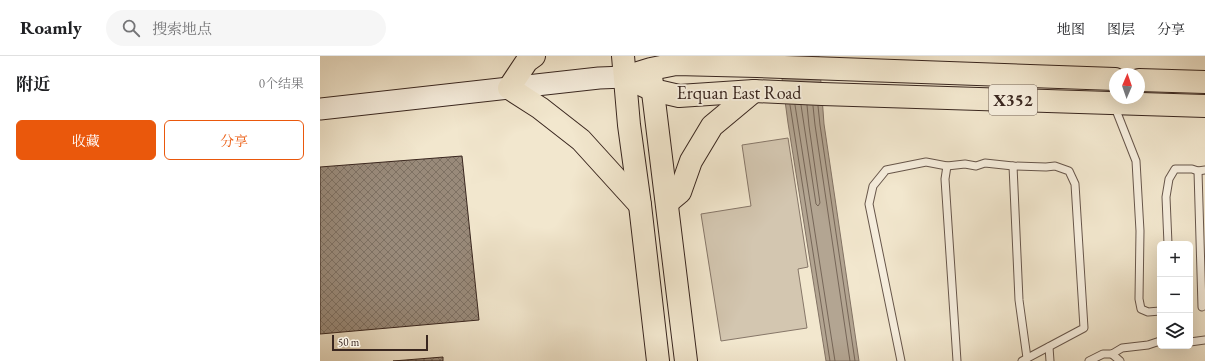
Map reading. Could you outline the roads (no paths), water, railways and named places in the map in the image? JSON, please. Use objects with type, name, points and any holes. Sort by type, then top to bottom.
[{"type":"main road","points":[[510,88],[527,61],[534,56]]},
{"type":"main road","points":[[623,56],[629,125],[658,361]]},
{"type":"main road","name":"Erquan East Road","points":[[624,77],[651,72],[676,64],[753,61],[780,67],[820,69],[1109,79]]},
{"type":"main road","points":[[651,72],[668,202],[686,361]]},
{"type":"main road","name":"Erquan East Road","points":[[651,72],[679,96],[754,91],[1109,102]]},
{"type":"main road","points":[[320,109],[600,78],[624,77]]},
{"type":"main road","points":[[1145,80],[1205,82]]},
{"type":"main road","points":[[510,88],[540,108],[581,140],[640,205]]},
{"type":"main road","points":[[668,202],[680,192],[691,161],[712,126],[754,91]]},
{"type":"main road","name":"Erquan East Road","points":[[1145,103],[1205,106]]},
{"type":"lane","points":[[1114,104],[1136,161],[1140,231],[1139,298],[1141,309],[1148,312],[1157,311]]},
{"type":"lane","points":[[901,361],[869,204],[873,186],[886,170],[926,162],[947,166],[965,164],[976,166],[985,163],[1046,168],[1055,166],[1069,171],[1076,184],[1084,328],[1024,359],[1019,300],[1013,166]]},
{"type":"lane","points":[[947,166],[945,179],[957,361]]},
{"type":"lane","points":[[1168,241],[1166,197],[1169,178],[1175,169],[1201,170],[1202,308]]},
{"type":"lane","points":[[1193,342],[1205,340]]},
{"type":"lane","points":[[1089,361],[1103,354],[1112,354],[1122,348],[1148,345],[1157,342]]},
{"type":"lane","points":[[1049,347],[1050,361]]},
{"type":"lane","points":[[1112,354],[1120,361]]},
{"type":"water","points":[[779,56],[819,56],[824,124],[859,361],[826,361],[788,123]]}]
